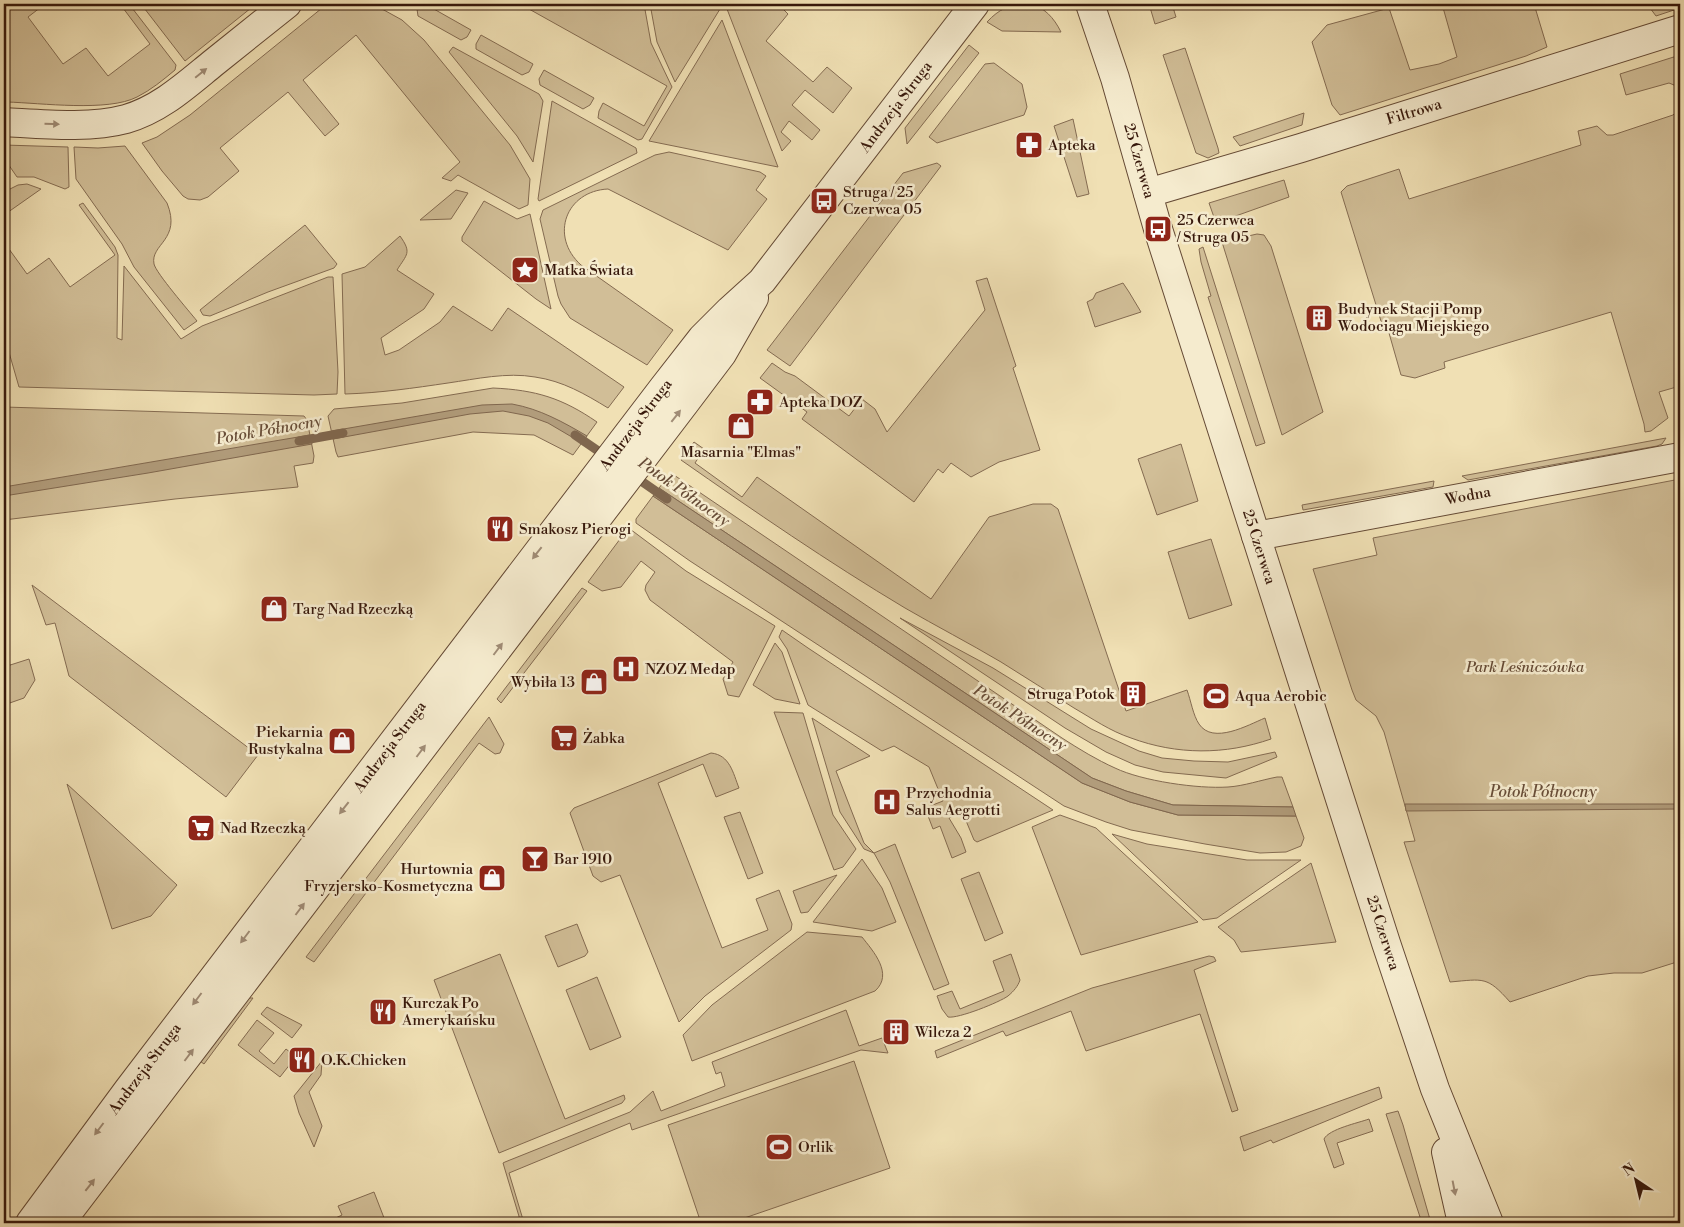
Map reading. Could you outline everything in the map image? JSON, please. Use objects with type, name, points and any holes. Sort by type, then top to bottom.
[{"type":"street","points":[[4,122],[105,123],[124,120],[144,113],[177,93],[287,4]]},
{"type":"street","name":"Andrzeja Struga","points":[[48,1219],[238,945],[599,473],[635,447],[722,354],[762,281],[975,4]]},
{"type":"street","name":"25 Czerwca","points":[[1090,4],[1115,78],[1148,193],[1256,536],[1434,1089],[1489,1223]]},
{"type":"street","name":"Filtrowa","points":[[1148,193],[1301,148],[1680,29]]},
{"type":"street","name":"Andrzeja Struga","points":[[48,1219],[620,488],[635,447]]},
{"type":"street","name":"Wodna","points":[[1256,536],[1680,456]]},
{"type":"street","name":"25 Czerwca","points":[[1434,1089],[1462,1223]]},
{"type":"green space","points":[[4,4],[45,4],[28,17],[63,64],[86,48],[108,76],[150,44],[120,4],[129,4],[176,65],[175,70],[147,91],[124,102],[92,105],[55,105],[7,102],[8,82],[4,81]]},
{"type":"green space","points":[[141,4],[256,4],[185,61]]},
{"type":"green space","points":[[327,4],[373,4],[402,20],[424,40],[510,145],[530,179],[528,205],[519,209],[458,175],[451,181],[442,178],[460,162],[356,35],[303,80],[339,124],[325,136],[288,92],[220,148],[239,171],[208,197],[200,200],[188,199],[183,196],[142,143],[157,137],[190,115]]},
{"type":"green space","points":[[420,4],[425,4],[471,30],[467,37],[461,40],[418,16],[417,9]]},
{"type":"green space","points":[[520,4],[644,4],[651,43],[672,87],[642,139],[638,140],[598,118],[599,111],[603,103],[644,126],[667,86]]},
{"type":"green space","points":[[650,4],[720,4],[720,9],[675,82],[657,42]]},
{"type":"green space","points":[[729,4],[790,4],[784,10],[788,14],[766,41],[813,82],[827,67],[852,88],[833,113],[805,90],[792,105],[820,130],[812,140],[789,121],[781,132],[791,141],[782,151],[727,9]]},
{"type":"green space","points":[[1028,4],[1044,10],[1061,32],[1002,31],[987,22],[1005,8]]},
{"type":"green space","points":[[1149,4],[1172,4],[1176,17],[1155,24]]},
{"type":"green space","points":[[1442,4],[1534,4],[1547,47],[1526,56],[1340,115],[1332,105],[1312,42],[1327,25],[1389,8],[1410,70],[1439,64],[1457,57]]},
{"type":"green space","points":[[1647,4],[1680,4],[1680,8],[1656,16]]},
{"type":"green space","points":[[722,20],[778,167],[649,141]]},
{"type":"green space","points":[[481,35],[533,64],[529,72],[522,75],[476,49],[476,44]]},
{"type":"green space","points":[[969,45],[979,53],[907,144],[905,128]]},
{"type":"green space","points":[[453,47],[539,94],[543,101],[533,162],[517,136],[449,52]]},
{"type":"green space","points":[[1185,48],[1218,148],[1219,153],[1208,158],[1196,153],[1163,55]]},
{"type":"green space","points":[[1680,55],[1680,94],[1674,85],[1669,83],[1626,95],[1620,74]]},
{"type":"green space","points":[[994,63],[1022,84],[1027,107],[1024,115],[937,143],[929,137],[985,64]]},
{"type":"green space","points":[[544,70],[594,98],[590,105],[583,109],[540,85],[539,79]]},
{"type":"green space","points":[[552,101],[636,148],[637,153],[539,201],[538,199]]},
{"type":"green space","points":[[1680,108],[1680,386],[1659,392],[1668,418],[1651,431],[1645,432],[1611,312],[1444,362],[1445,368],[1415,378],[1401,375],[1389,333],[1381,321],[1341,192],[1347,186],[1399,169],[1409,199],[1581,145],[1578,131],[1597,126],[1607,135],[1613,135],[1673,115]]},
{"type":"green space","points":[[1304,113],[1302,125],[1240,146],[1233,137]]},
{"type":"green space","points":[[1073,119],[1089,194],[1077,197],[1054,126]]},
{"type":"green space","points":[[4,145],[68,147],[69,187],[65,189],[34,177],[17,177],[6,161],[4,162]]},
{"type":"green space","points":[[125,146],[167,203],[171,215],[171,225],[165,240],[156,251],[154,264],[166,283],[197,321],[184,330],[134,267],[122,244],[76,179],[74,147]]},
{"type":"green space","points":[[669,152],[760,172],[766,176],[756,190],[767,199],[728,250],[608,189],[593,192],[573,206],[567,217],[564,229],[571,253],[581,265],[673,330],[647,365],[570,318],[558,296],[540,219],[543,210],[655,155]]},
{"type":"green space","points":[[937,163],[941,166],[790,366],[767,350],[903,173]]},
{"type":"green space","points":[[1284,180],[1289,197],[1216,223],[1209,203]]},
{"type":"green space","points":[[27,184],[41,189],[4,215],[4,192],[18,185]]},
{"type":"green space","points":[[456,190],[468,193],[451,219],[420,220]]},
{"type":"green space","points":[[484,201],[517,219],[530,214],[551,309],[462,241],[462,237]]},
{"type":"green space","points":[[83,203],[115,247],[118,255],[117,338],[122,340],[124,266],[181,339],[202,326],[328,277],[333,277],[338,372],[337,394],[314,395],[19,387],[4,335],[4,242],[27,274],[49,258],[70,287],[115,255],[79,205]]},
{"type":"green space","points":[[305,225],[337,264],[334,268],[210,316],[203,315],[200,310]]},
{"type":"green space","points":[[1257,234],[1264,235],[1271,246],[1323,412],[1282,435],[1222,242]]},
{"type":"green space","points":[[400,236],[406,246],[407,253],[397,270],[434,294],[424,309],[381,338],[385,355],[399,350],[440,322],[453,306],[492,331],[508,308],[624,387],[608,408],[564,385],[545,379],[514,375],[371,393],[345,394],[342,274],[365,267]]},
{"type":"green space","points":[[1203,247],[1265,443],[1256,446],[1208,297],[1211,296],[1199,249]]},
{"type":"green space","points":[[987,278],[1016,366],[1013,368],[1040,450],[999,462],[971,477],[951,463],[943,473],[938,469],[914,502],[802,419],[807,412],[760,378],[772,363],[795,376],[849,416],[862,399],[875,409],[887,432],[985,310],[976,281]]},
{"type":"green space","points":[[1123,283],[1141,312],[1095,327],[1087,302],[1093,299],[1096,293]]},
{"type":"green space","points":[[493,388],[536,393],[560,401],[597,422],[573,455],[534,435],[473,432],[338,457],[328,416],[334,409],[402,403]]},
{"type":"green space","points":[[4,407],[304,416],[307,420],[314,456],[313,463],[294,466],[298,487],[175,499],[4,520]]},
{"type":"green space","points":[[1666,438],[1662,444],[1657,446],[1468,480],[1462,476]]},
{"type":"green space","points":[[694,442],[704,449],[695,463],[742,497],[757,477],[931,599],[989,517],[1033,504],[1051,504],[1058,509],[1126,711],[1187,690],[1197,720],[1205,730],[1213,733],[1222,733],[1240,729],[1265,718],[1271,739],[1236,748],[1201,751],[1183,750],[1148,744],[1109,728],[1001,662],[876,591],[736,498],[681,460]]},
{"type":"green space","points":[[1181,444],[1198,501],[1157,515],[1138,459]]},
{"type":"green space","points":[[671,473],[1062,738],[1095,758],[1126,773],[1186,785],[1228,787],[1282,777],[1293,807],[1173,805],[1126,791],[1092,778],[659,488]]},
{"type":"green space","name":"Park Leśniczówka","points":[[1680,479],[1680,961],[1642,973],[1614,973],[1588,976],[1510,1002],[1496,987],[1484,981],[1450,982],[1404,842],[1415,841],[1384,732],[1376,716],[1356,700],[1313,569],[1377,555],[1373,538]]},
{"type":"green space","points":[[1434,481],[1433,487],[1303,510],[1302,505]]},
{"type":"green space","points":[[653,496],[1082,783],[1130,802],[1178,815],[1296,816],[1304,838],[1301,846],[1286,852],[1260,853],[1205,844],[1131,830],[1064,806],[690,561],[636,523],[636,519]]},
{"type":"green space","points":[[630,529],[686,571],[775,626],[739,697],[728,695],[723,679],[733,662],[650,600],[645,590],[646,585],[655,572],[641,561],[621,587],[602,591],[588,582],[626,531]]},
{"type":"green space","points":[[1211,539],[1232,605],[1189,619],[1168,552]]},
{"type":"green space","points":[[32,585],[258,755],[226,797],[69,676],[55,623],[46,625]]},
{"type":"green space","points":[[582,588],[587,591],[501,703],[497,699]]},
{"type":"green space","points":[[900,618],[993,668],[1091,729],[1139,751],[1162,758],[1194,761],[1228,762],[1275,752],[1277,757],[1226,778],[1163,772],[1135,765],[1106,752],[1065,728]]},
{"type":"green space","points":[[782,630],[1053,810],[977,842],[974,840],[962,811],[949,818],[961,838],[966,852],[952,858],[940,826],[933,829],[925,808],[943,801],[929,767],[894,746],[882,751],[808,705],[787,649],[779,637]]},
{"type":"green space","points":[[775,643],[782,652],[800,704],[775,699],[753,685]]},
{"type":"green space","points":[[29,659],[35,680],[24,698],[4,705],[4,667]]},
{"type":"green space","points":[[774,712],[803,713],[833,815],[856,849],[843,867],[834,870]]},
{"type":"green space","points":[[489,717],[504,744],[500,753],[495,754],[479,743],[314,962],[306,957]]},
{"type":"green space","points":[[812,718],[870,756],[836,771],[864,843],[874,853],[864,849],[840,812]]},
{"type":"green space","points":[[711,753],[723,757],[727,761],[739,788],[716,797],[703,764],[658,783],[722,948],[768,930],[756,899],[779,890],[792,924],[791,930],[705,996],[679,1022],[620,875],[601,882],[593,876],[570,813],[574,808]]},
{"type":"green space","points":[[67,784],[177,885],[151,916],[112,929]]},
{"type":"green space","points":[[740,812],[763,873],[748,879],[724,817]]},
{"type":"green space","points":[[1060,815],[1096,828],[1198,922],[1081,955],[1032,827]]},
{"type":"green space","points":[[1112,834],[1147,844],[1247,860],[1301,860],[1217,918],[1203,920]]},
{"type":"green space","points":[[895,844],[949,984],[934,990],[890,882],[874,853]]},
{"type":"green space","points":[[862,859],[882,888],[896,922],[872,931],[813,922]]},
{"type":"green space","points":[[1311,863],[1336,942],[1241,952],[1234,940],[1218,927]]},
{"type":"green space","points":[[979,872],[1003,933],[985,941],[961,879]]},
{"type":"green space","points":[[837,875],[808,912],[801,913],[793,891]]},
{"type":"green space","points":[[577,924],[588,952],[585,956],[558,967],[545,936]]},
{"type":"green space","points":[[807,932],[862,937],[876,956],[882,970],[883,977],[875,991],[692,1061],[683,1035],[712,1005]]},
{"type":"green space","points":[[500,954],[565,1119],[624,1095],[625,1099],[622,1103],[499,1153],[434,980]]},
{"type":"green space","points":[[1011,954],[1020,980],[1008,996],[979,1010],[948,1017],[942,1009],[937,996],[952,991],[960,1009],[1004,991],[993,961]]},
{"type":"green space","points":[[1209,956],[1214,957],[1216,961],[1194,970],[1238,1110],[1232,1112],[1200,1014],[1086,1051],[1071,1011],[1006,1036],[1003,1031],[937,1058],[935,1051],[1092,988]]},
{"type":"green space","points":[[597,977],[621,1037],[590,1050],[566,990]]},
{"type":"green space","points":[[248,998],[253,998],[204,1064],[196,1058]]},
{"type":"green space","points":[[267,1007],[302,1025],[292,1038],[261,1014]]},
{"type":"green space","points":[[846,1010],[859,1046],[882,1038],[888,1053],[861,1050],[632,1130],[630,1123],[509,1173],[524,1223],[521,1223],[503,1163],[630,1112],[653,1091],[661,1111],[725,1086],[721,1072],[716,1074],[712,1062]]},
{"type":"green space","points":[[257,1020],[274,1033],[259,1051],[274,1064],[286,1049],[291,1053],[289,1056],[291,1063],[280,1077],[238,1045]]},
{"type":"green space","points":[[322,1061],[321,1075],[309,1092],[322,1126],[314,1147],[299,1113],[294,1096]]},
{"type":"green space","name":"Orlik","points":[[854,1061],[890,1168],[730,1223],[701,1223],[668,1125]]},
{"type":"green space","points":[[1379,1087],[1382,1098],[1273,1143],[1271,1140],[1244,1151],[1240,1137]]},
{"type":"green space","points":[[1398,1111],[1431,1223],[1422,1223],[1386,1114]]},
{"type":"green space","points":[[1369,1119],[1373,1131],[1337,1143],[1344,1164],[1334,1168],[1324,1139],[1327,1135],[1338,1129]]},
{"type":"green space","points":[[374,1192],[386,1223],[325,1223],[342,1215],[338,1206]]},
{"type":"shaded area","points":[[512,404],[542,413],[587,436],[582,443],[548,423],[529,416],[503,411],[470,414],[333,439],[332,431],[482,405]]},
{"type":"shaded area","points":[[310,435],[312,444],[4,496],[4,487]]},
{"type":"shaded area","points":[[659,488],[1092,778],[1126,791],[1173,805],[1293,807],[1296,816],[1178,815],[1130,802],[1082,783],[653,496]]},
{"type":"shaded area","points":[[1405,804],[1680,804],[1680,809],[1406,811]]},
{"type":"waterway","name":"Potok Północny","points":[[299,441],[343,433]]},
{"type":"waterway","name":"Potok Północny","points":[[575,435],[607,457]]},
{"type":"waterway","name":"Potok Północny","points":[[634,476],[667,499]]},
{"type":"place","name":"Apteka","points":[[1029,145]]},
{"type":"place","name":"Struga / 25 Czerwca 05","points":[[824,201]]},
{"type":"place","name":"25 Czerwca / Struga 05","points":[[1158,229]]},
{"type":"place","name":"Matka Świata","points":[[525,270]]},
{"type":"place","name":"Budynek Stacji Pomp Wodociągu Miejskiego","points":[[1319,318]]},
{"type":"place","name":"Apteka DOZ","points":[[760,402]]},
{"type":"place","name":"Masarnia \"Elmas\"","points":[[741,426]]},
{"type":"place","name":"Smakosz Pierogi","points":[[500,529]]},
{"type":"place","name":"Targ Nad Rzeczką","points":[[274,609]]},
{"type":"place","name":"NZOZ Medap","points":[[626,669]]},
{"type":"place","name":"Wybiła 13","points":[[594,682]]},
{"type":"place","name":"Struga Potok","points":[[1133,694]]},
{"type":"place","name":"Aqua Aerobic","points":[[1216,696]]},
{"type":"place","name":"Żabka","points":[[564,738]]},
{"type":"place","name":"Piekarnia Rustykalna","points":[[342,741]]},
{"type":"place","name":"Przychodnia Salus Aegrotti","points":[[887,802]]},
{"type":"place","name":"Nad Rzeczką","points":[[201,828]]},
{"type":"place","name":"Bar 1910","points":[[535,859]]},
{"type":"place","name":"Hurtownia Fryzjersko-Kosmetyczna","points":[[492,878]]},
{"type":"place","name":"Kurczak Po Amerykańsku","points":[[383,1012]]},
{"type":"place","name":"Wilcza 2","points":[[896,1032]]},
{"type":"place","name":"O.K.Chicken","points":[[302,1060]]},
{"type":"place","name":"Orlik","points":[[779,1147]]}]
